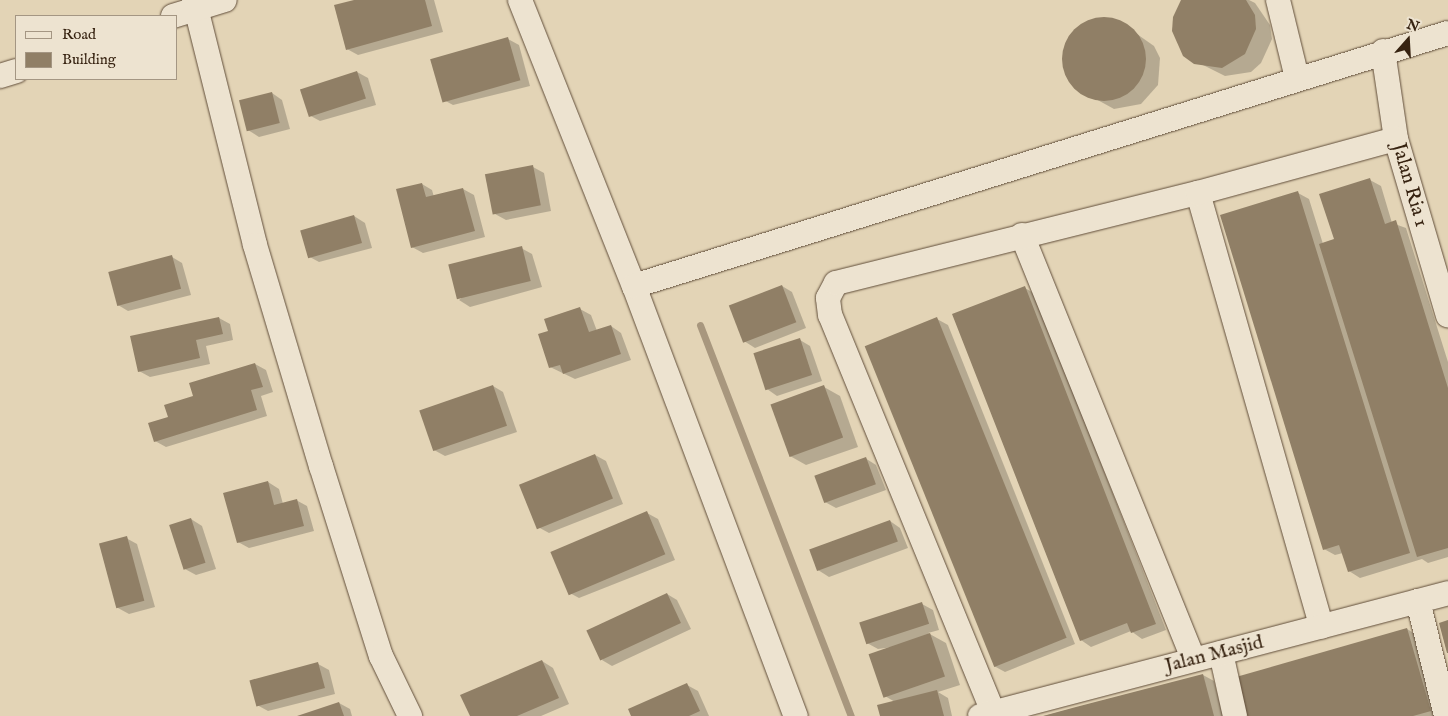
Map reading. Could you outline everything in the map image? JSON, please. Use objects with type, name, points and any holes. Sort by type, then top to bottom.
[{"type":"street","points":[[175,15],[196,4],[225,0]]},
{"type":"street","points":[[520,0],[634,286],[796,716]]},
{"type":"street","points":[[1278,0],[1297,78]]},
{"type":"street","points":[[196,4],[256,245],[321,466],[381,656],[410,716]]},
{"type":"street","points":[[634,286],[1448,32]]},
{"type":"street","name":"Jalan Ria 1","points":[[1383,51],[1396,139],[1448,316]]},
{"type":"street","points":[[0,76],[15,71]]},
{"type":"street","points":[[986,714],[830,315],[828,298],[836,283],[1022,235],[1198,194],[1396,139]]},
{"type":"street","points":[[1198,194],[1322,627]]},
{"type":"street","points":[[1022,235],[1193,659]]},
{"type":"street","name":"Jalan Masjid","points":[[986,714],[1448,593]]},
{"type":"street","points":[[1418,601],[1446,716]]},
{"type":"street","points":[[1221,653],[1235,716]]},
{"type":"building","points":[[354,0],[425,0],[432,26],[346,50],[334,5]]},
{"type":"building","points":[[1181,0],[1246,0],[1255,15],[1256,29],[1245,54],[1222,68],[1194,64],[1183,56],[1172,31],[1173,17]]},
{"type":"building","points":[[1104,17],[1120,20],[1134,29],[1143,43],[1146,59],[1143,75],[1134,89],[1120,98],[1104,101],[1088,98],[1074,89],[1065,75],[1062,59],[1065,43],[1074,29],[1088,20]]},
{"type":"building","points":[[508,37],[520,80],[443,103],[430,59]]},
{"type":"building","points":[[357,71],[366,99],[309,117],[300,90]]},
{"type":"building","points":[[272,92],[280,123],[247,131],[239,100]]},
{"type":"building","points":[[533,165],[541,205],[493,215],[485,174]]},
{"type":"building","points":[[1370,178],[1385,224],[1396,220],[1448,388],[1448,548],[1417,557],[1319,244],[1334,239],[1319,194]]},
{"type":"building","points":[[422,183],[426,197],[463,188],[475,231],[411,248],[396,189]]},
{"type":"building","points":[[1298,191],[1410,553],[1348,572],[1339,545],[1323,550],[1220,215]]},
{"type":"building","points":[[354,215],[362,243],[308,258],[300,230]]},
{"type":"building","points":[[522,246],[531,281],[457,299],[448,264]]},
{"type":"building","points":[[172,255],[181,289],[117,306],[108,272]]},
{"type":"building","points":[[782,285],[796,322],[743,343],[729,305]]},
{"type":"building","points":[[1025,286],[1156,624],[1131,633],[1127,623],[1080,641],[952,314]]},
{"type":"building","points":[[580,307],[589,332],[611,325],[621,354],[563,374],[560,365],[549,368],[538,334],[548,331],[544,319]]},
{"type":"building","points":[[219,317],[223,334],[196,340],[200,358],[138,372],[130,336]]},
{"type":"building","points":[[937,317],[1067,638],[994,667],[865,346]]},
{"type":"building","points":[[800,338],[812,375],[765,390],[753,353]]},
{"type":"building","points":[[255,363],[263,387],[251,390],[257,410],[154,442],[148,423],[168,417],[164,405],[193,396],[189,383]]},
{"type":"building","points":[[493,385],[507,426],[433,451],[419,410]]},
{"type":"building","points":[[824,385],[843,438],[790,457],[770,404]]},
{"type":"building","points":[[595,454],[613,499],[537,529],[519,485]]},
{"type":"building","points":[[866,457],[876,484],[824,503],[814,476]]},
{"type":"building","points":[[268,481],[274,505],[297,499],[304,526],[237,543],[223,493]]},
{"type":"building","points":[[647,511],[665,554],[569,595],[550,552]]},
{"type":"building","points":[[191,518],[206,563],[184,570],[169,525]]},
{"type":"building","points":[[890,520],[898,542],[817,571],[809,549]]},
{"type":"building","points":[[127,536],[144,601],[116,608],[99,544]]},
{"type":"building","points":[[667,593],[681,623],[600,661],[586,631]]},
{"type":"building","points":[[922,602],[929,624],[866,644],[859,622]]},
{"type":"building","points":[[1448,620],[1448,653],[1447,653],[1439,623]]},
{"type":"building","points":[[1407,628],[1431,711],[1413,716],[1247,716],[1236,677]]},
{"type":"building","points":[[930,633],[945,676],[884,698],[869,654]]},
{"type":"building","points":[[542,660],[559,698],[517,716],[470,716],[460,695]]},
{"type":"building","points":[[318,662],[325,688],[256,706],[249,680]]},
{"type":"building","points":[[1203,674],[1214,716],[1043,716],[1076,707]]},
{"type":"building","points":[[687,683],[700,711],[689,716],[631,716],[628,709]]},
{"type":"building","points":[[937,690],[944,716],[880,716],[877,705]]},
{"type":"building","points":[[339,702],[344,716],[297,716]]},
{"type":"waterway","points":[[700,325],[851,716]]}]
